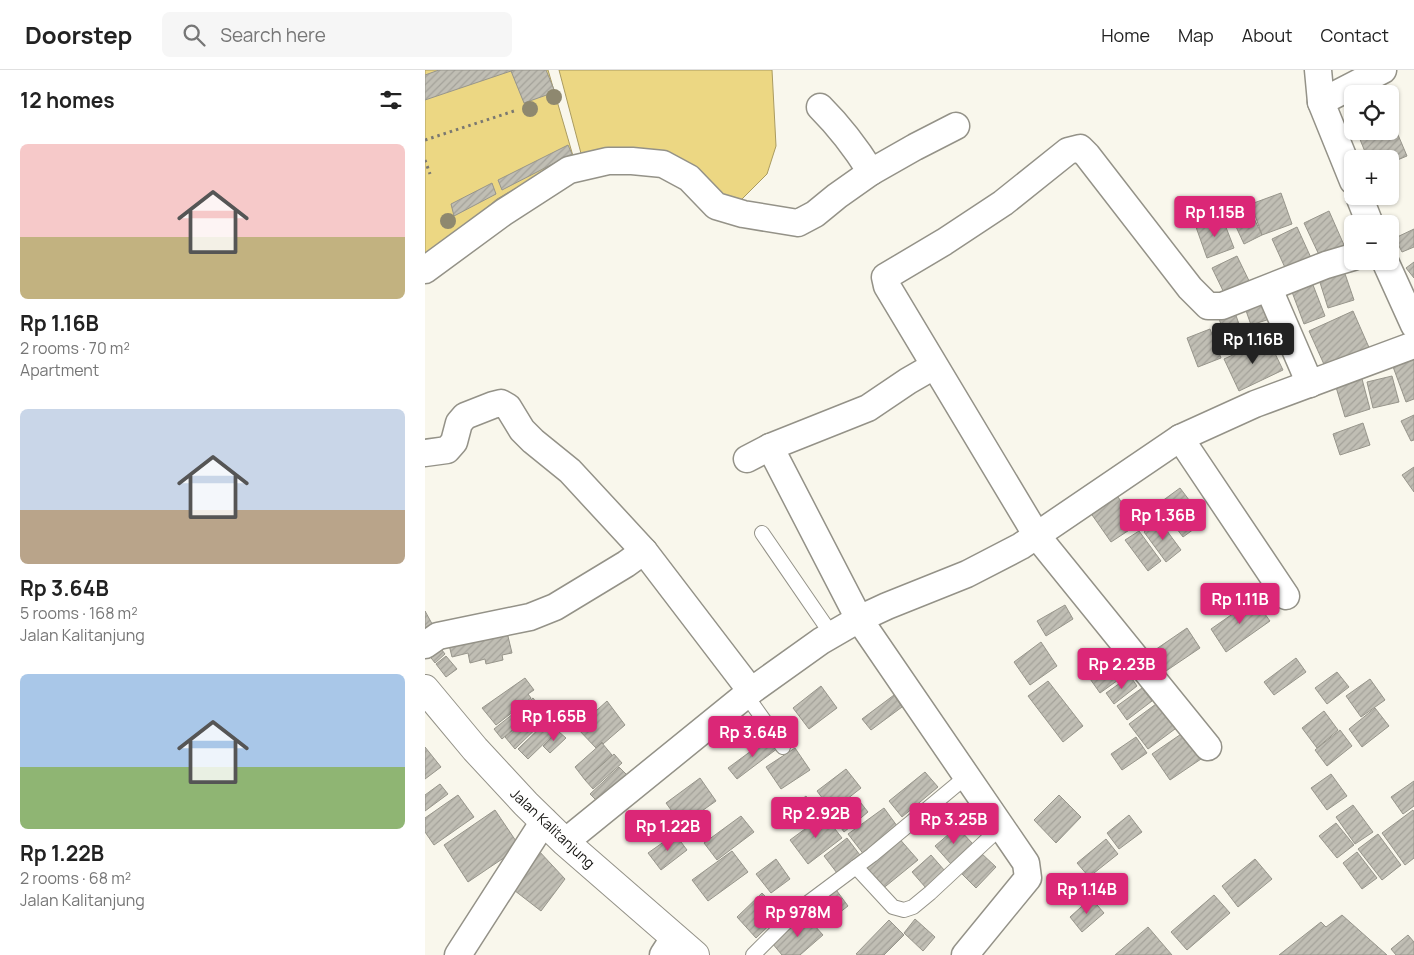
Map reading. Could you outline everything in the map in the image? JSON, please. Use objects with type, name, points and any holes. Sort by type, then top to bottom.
[{"type":"main road","name":"Jalan Kalitanjung","points":[[425,689],[511,789],[669,946],[695,955]]},
{"type":"street","points":[[1318,70],[1321,102],[1344,159]]},
{"type":"street","points":[[1321,102],[1383,70]]},
{"type":"street","points":[[820,107],[855,146],[871,172]]},
{"type":"street","points":[[425,270],[504,212],[569,170],[608,161],[663,164],[689,178],[716,206],[743,214],[798,223],[815,214],[871,172],[956,126]]},
{"type":"street","points":[[1208,747],[1037,536],[887,286],[885,277],[996,208],[1068,151],[1079,148],[1087,155],[1190,288],[1209,306],[1222,306],[1344,260]]},
{"type":"street","points":[[1389,270],[1414,325]]},
{"type":"street","points":[[1269,289],[1309,384]]},
{"type":"street","points":[[565,842],[749,693],[832,634],[859,619],[967,574],[1037,536],[1180,438],[1255,404],[1414,345]]},
{"type":"street","points":[[747,459],[770,447],[868,408],[907,381],[934,366]]},
{"type":"street","points":[[425,453],[447,450],[453,442],[459,423],[465,416],[493,404],[501,404],[508,408],[522,430],[570,471],[643,551],[749,693]]},
{"type":"street","points":[[1180,438],[1286,596]]},
{"type":"street","points":[[770,447],[859,619],[1026,863],[1028,878],[965,955]]},
{"type":"street","points":[[425,645],[438,636],[530,617],[555,607],[626,564],[643,551]]},
{"type":"street","points":[[458,955],[544,821]]},
{"type":"lane","points":[[762,533],[832,634]]},
{"type":"lane","points":[[749,693],[783,747]]},
{"type":"lane","points":[[753,955],[797,911],[856,867],[967,776]]},
{"type":"lane","points":[[856,867],[893,907],[904,910],[913,907],[930,893],[1001,827]]},
{"type":"path","points":[[425,140],[515,111]]},
{"type":"path","points":[[425,160],[430,174]]},
{"type":"shaded area","points":[[425,70],[548,70],[573,156],[497,199],[425,260]]},
{"type":"shaded area","points":[[559,70],[772,70],[776,146],[767,174],[735,206],[699,181],[583,161]]},
{"type":"building","points":[[439,70],[514,70],[425,100],[425,75]]},
{"type":"building","points":[[546,70],[555,92],[524,103],[511,71]]},
{"type":"building","points":[[1399,137],[1407,156],[1399,159],[1399,150],[1364,150],[1360,140],[1399,140]]},
{"type":"building","points":[[568,145],[572,154],[502,190],[498,180]]},
{"type":"building","points":[[492,183],[496,194],[454,216],[451,204]]},
{"type":"building","points":[[1281,193],[1292,224],[1262,235],[1251,204]]},
{"type":"building","points":[[1250,210],[1262,235],[1244,244],[1232,218]]},
{"type":"building","points":[[1329,211],[1344,245],[1320,257],[1304,223]]},
{"type":"building","points":[[1222,217],[1234,248],[1207,258],[1196,227]]},
{"type":"building","points":[[1297,227],[1312,260],[1287,272],[1272,239]]},
{"type":"building","points":[[1414,229],[1414,247],[1402,252],[1399,246],[1399,236]]},
{"type":"building","points":[[1237,256],[1252,287],[1227,299],[1212,268]]},
{"type":"building","points":[[1414,262],[1414,278],[1406,268]]},
{"type":"building","points":[[1342,265],[1354,300],[1328,308],[1317,273]]},
{"type":"building","points":[[1313,285],[1325,316],[1304,324],[1292,292]]},
{"type":"building","points":[[1264,294],[1273,318],[1251,325],[1243,302]]},
{"type":"building","points":[[1233,307],[1247,347],[1231,353],[1217,313]]},
{"type":"building","points":[[1353,311],[1371,352],[1327,371],[1309,331]]},
{"type":"building","points":[[1210,329],[1221,358],[1198,367],[1187,338]]},
{"type":"building","points":[[1268,339],[1283,370],[1239,391],[1224,359]]},
{"type":"building","points":[[1414,356],[1414,399],[1406,402],[1392,364]]},
{"type":"building","points":[[1392,376],[1399,402],[1373,408],[1367,382]]},
{"type":"building","points":[[1362,379],[1370,409],[1345,417],[1336,387]]},
{"type":"building","points":[[1414,415],[1414,440],[1411,441],[1401,421]]},
{"type":"building","points":[[1363,423],[1370,445],[1340,455],[1333,434]]},
{"type":"building","points":[[1414,467],[1414,492],[1402,475]]},
{"type":"building","points":[[1180,488],[1205,521],[1183,537],[1158,504]]},
{"type":"building","points":[[1116,494],[1137,525],[1111,542],[1090,512]]},
{"type":"building","points":[[1159,520],[1181,550],[1166,562],[1144,532]]},
{"type":"building","points":[[1139,531],[1161,561],[1148,571],[1125,540]]},
{"type":"building","points":[[1254,599],[1270,621],[1226,652],[1211,629]]},
{"type":"building","points":[[1065,605],[1073,619],[1046,636],[1037,621]]},
{"type":"building","points":[[425,611],[436,631],[425,639]]},
{"type":"building","points":[[506,628],[512,653],[502,655],[503,660],[486,664],[485,659],[470,663],[468,653],[452,657],[448,641]]},
{"type":"building","points":[[1187,628],[1200,648],[1163,673],[1149,654]]},
{"type":"building","points":[[435,641],[445,654],[435,663],[425,650]]},
{"type":"building","points":[[1041,642],[1057,666],[1030,685],[1014,662]]},
{"type":"building","points":[[1116,646],[1132,670],[1100,693],[1083,669]]},
{"type":"building","points":[[446,656],[457,669],[446,677],[436,664]]},
{"type":"building","points":[[1296,658],[1306,672],[1274,695],[1264,682]]},
{"type":"building","points":[[1337,672],[1349,687],[1327,704],[1315,688]]},
{"type":"building","points":[[1130,676],[1137,686],[1114,704],[1106,693]]},
{"type":"building","points":[[525,678],[534,690],[528,694],[531,698],[496,725],[482,708]]},
{"type":"building","points":[[1370,679],[1385,700],[1361,717],[1346,696]]},
{"type":"building","points":[[1048,681],[1083,726],[1063,742],[1028,696]]},
{"type":"building","points":[[821,686],[837,708],[809,729],[793,708]]},
{"type":"building","points":[[1142,688],[1152,701],[1127,720],[1117,706]]},
{"type":"building","points":[[894,695],[902,707],[871,730],[862,719]]},
{"type":"building","points":[[533,698],[539,706],[502,739],[494,729]]},
{"type":"building","points":[[607,701],[625,725],[596,748],[577,728]]},
{"type":"building","points":[[1160,701],[1179,726],[1148,749],[1129,724]]},
{"type":"building","points":[[540,707],[549,716],[515,749],[505,737]]},
{"type":"building","points":[[1375,708],[1389,726],[1362,747],[1349,729]]},
{"type":"building","points":[[1324,711],[1338,730],[1317,748],[1302,728]]},
{"type":"building","points":[[550,718],[560,728],[528,759],[518,749]]},
{"type":"building","points":[[1187,730],[1204,757],[1170,780],[1152,754]]},
{"type":"building","points":[[1340,730],[1352,746],[1327,766],[1315,750]]},
{"type":"building","points":[[558,731],[566,738],[550,753],[543,746]]},
{"type":"building","points":[[770,737],[778,748],[737,779],[728,768]]},
{"type":"building","points":[[1136,737],[1147,753],[1122,770],[1111,754]]},
{"type":"building","points":[[602,743],[612,755],[585,780],[575,767]]},
{"type":"building","points":[[425,747],[441,767],[425,779]]},
{"type":"building","points":[[795,748],[810,770],[781,789],[766,767]]},
{"type":"building","points":[[614,754],[622,763],[593,789],[585,780]]},
{"type":"building","points":[[619,767],[633,781],[604,808],[590,794]]},
{"type":"building","points":[[846,769],[861,788],[832,811],[817,791]]},
{"type":"building","points":[[925,772],[938,787],[902,817],[889,801]]},
{"type":"building","points":[[1331,774],[1347,796],[1327,810],[1311,788]]},
{"type":"building","points":[[700,778],[716,801],[682,825],[666,803]]},
{"type":"building","points":[[1414,781],[1414,806],[1403,814],[1391,797]]},
{"type":"building","points":[[440,784],[448,794],[425,811],[425,795]]},
{"type":"building","points":[[458,795],[474,817],[434,845],[425,832],[425,818]]},
{"type":"building","points":[[1059,795],[1081,817],[1056,843],[1034,820]]},
{"type":"building","points":[[806,796],[818,813],[802,826],[789,809]]},
{"type":"building","points":[[857,798],[868,812],[844,832],[833,817]]},
{"type":"building","points":[[1353,805],[1373,832],[1355,844],[1336,817]]},
{"type":"building","points":[[884,808],[900,830],[865,856],[848,834]]},
{"type":"building","points":[[495,810],[520,847],[468,882],[444,845]]},
{"type":"building","points":[[1413,810],[1414,858],[1405,865],[1382,833]]},
{"type":"building","points":[[824,815],[842,838],[808,864],[790,840]]},
{"type":"building","points":[[1129,815],[1142,832],[1119,849],[1107,833]]},
{"type":"building","points":[[741,816],[754,832],[717,860],[704,843]]},
{"type":"building","points":[[1336,823],[1354,845],[1337,858],[1319,836]]},
{"type":"building","points":[[957,827],[973,844],[951,864],[935,846]]},
{"type":"building","points":[[675,834],[687,850],[661,870],[648,853]]},
{"type":"building","points":[[1378,834],[1401,865],[1382,880],[1358,849]]},
{"type":"building","points":[[897,836],[918,860],[881,890],[861,867]]},
{"type":"building","points":[[847,838],[863,859],[840,877],[824,856]]},
{"type":"building","points":[[1106,839],[1118,854],[1089,877],[1077,863]]},
{"type":"building","points":[[538,850],[565,879],[541,911],[510,887]]},
{"type":"building","points":[[732,851],[748,872],[708,901],[692,880]]},
{"type":"building","points":[[980,852],[996,867],[976,888],[960,872]]},
{"type":"building","points":[[1357,852],[1377,878],[1362,889],[1343,863]]},
{"type":"building","points":[[931,855],[945,871],[926,888],[912,872]]},
{"type":"building","points":[[776,859],[790,879],[771,893],[756,874]]},
{"type":"building","points":[[1255,859],[1272,879],[1238,907],[1222,886]]},
{"type":"building","points":[[834,887],[848,906],[826,923],[812,904]]},
{"type":"building","points":[[762,893],[782,913],[756,938],[737,917]]},
{"type":"building","points":[[1214,895],[1230,913],[1187,950],[1171,932]]},
{"type":"building","points":[[1091,898],[1104,913],[1082,932],[1070,917]]},
{"type":"building","points":[[805,915],[823,935],[800,955],[782,955],[772,943]]},
{"type":"building","points":[[1342,915],[1387,955],[1279,955],[1321,922],[1326,927]]},
{"type":"building","points":[[915,919],[935,937],[923,951],[904,933]]},
{"type":"building","points":[[889,920],[904,935],[884,955],[856,954]]},
{"type":"building","points":[[1148,927],[1172,955],[1115,955]]},
{"type":"building","points":[[1408,935],[1414,942],[1414,955],[1396,955],[1391,949]]}]
